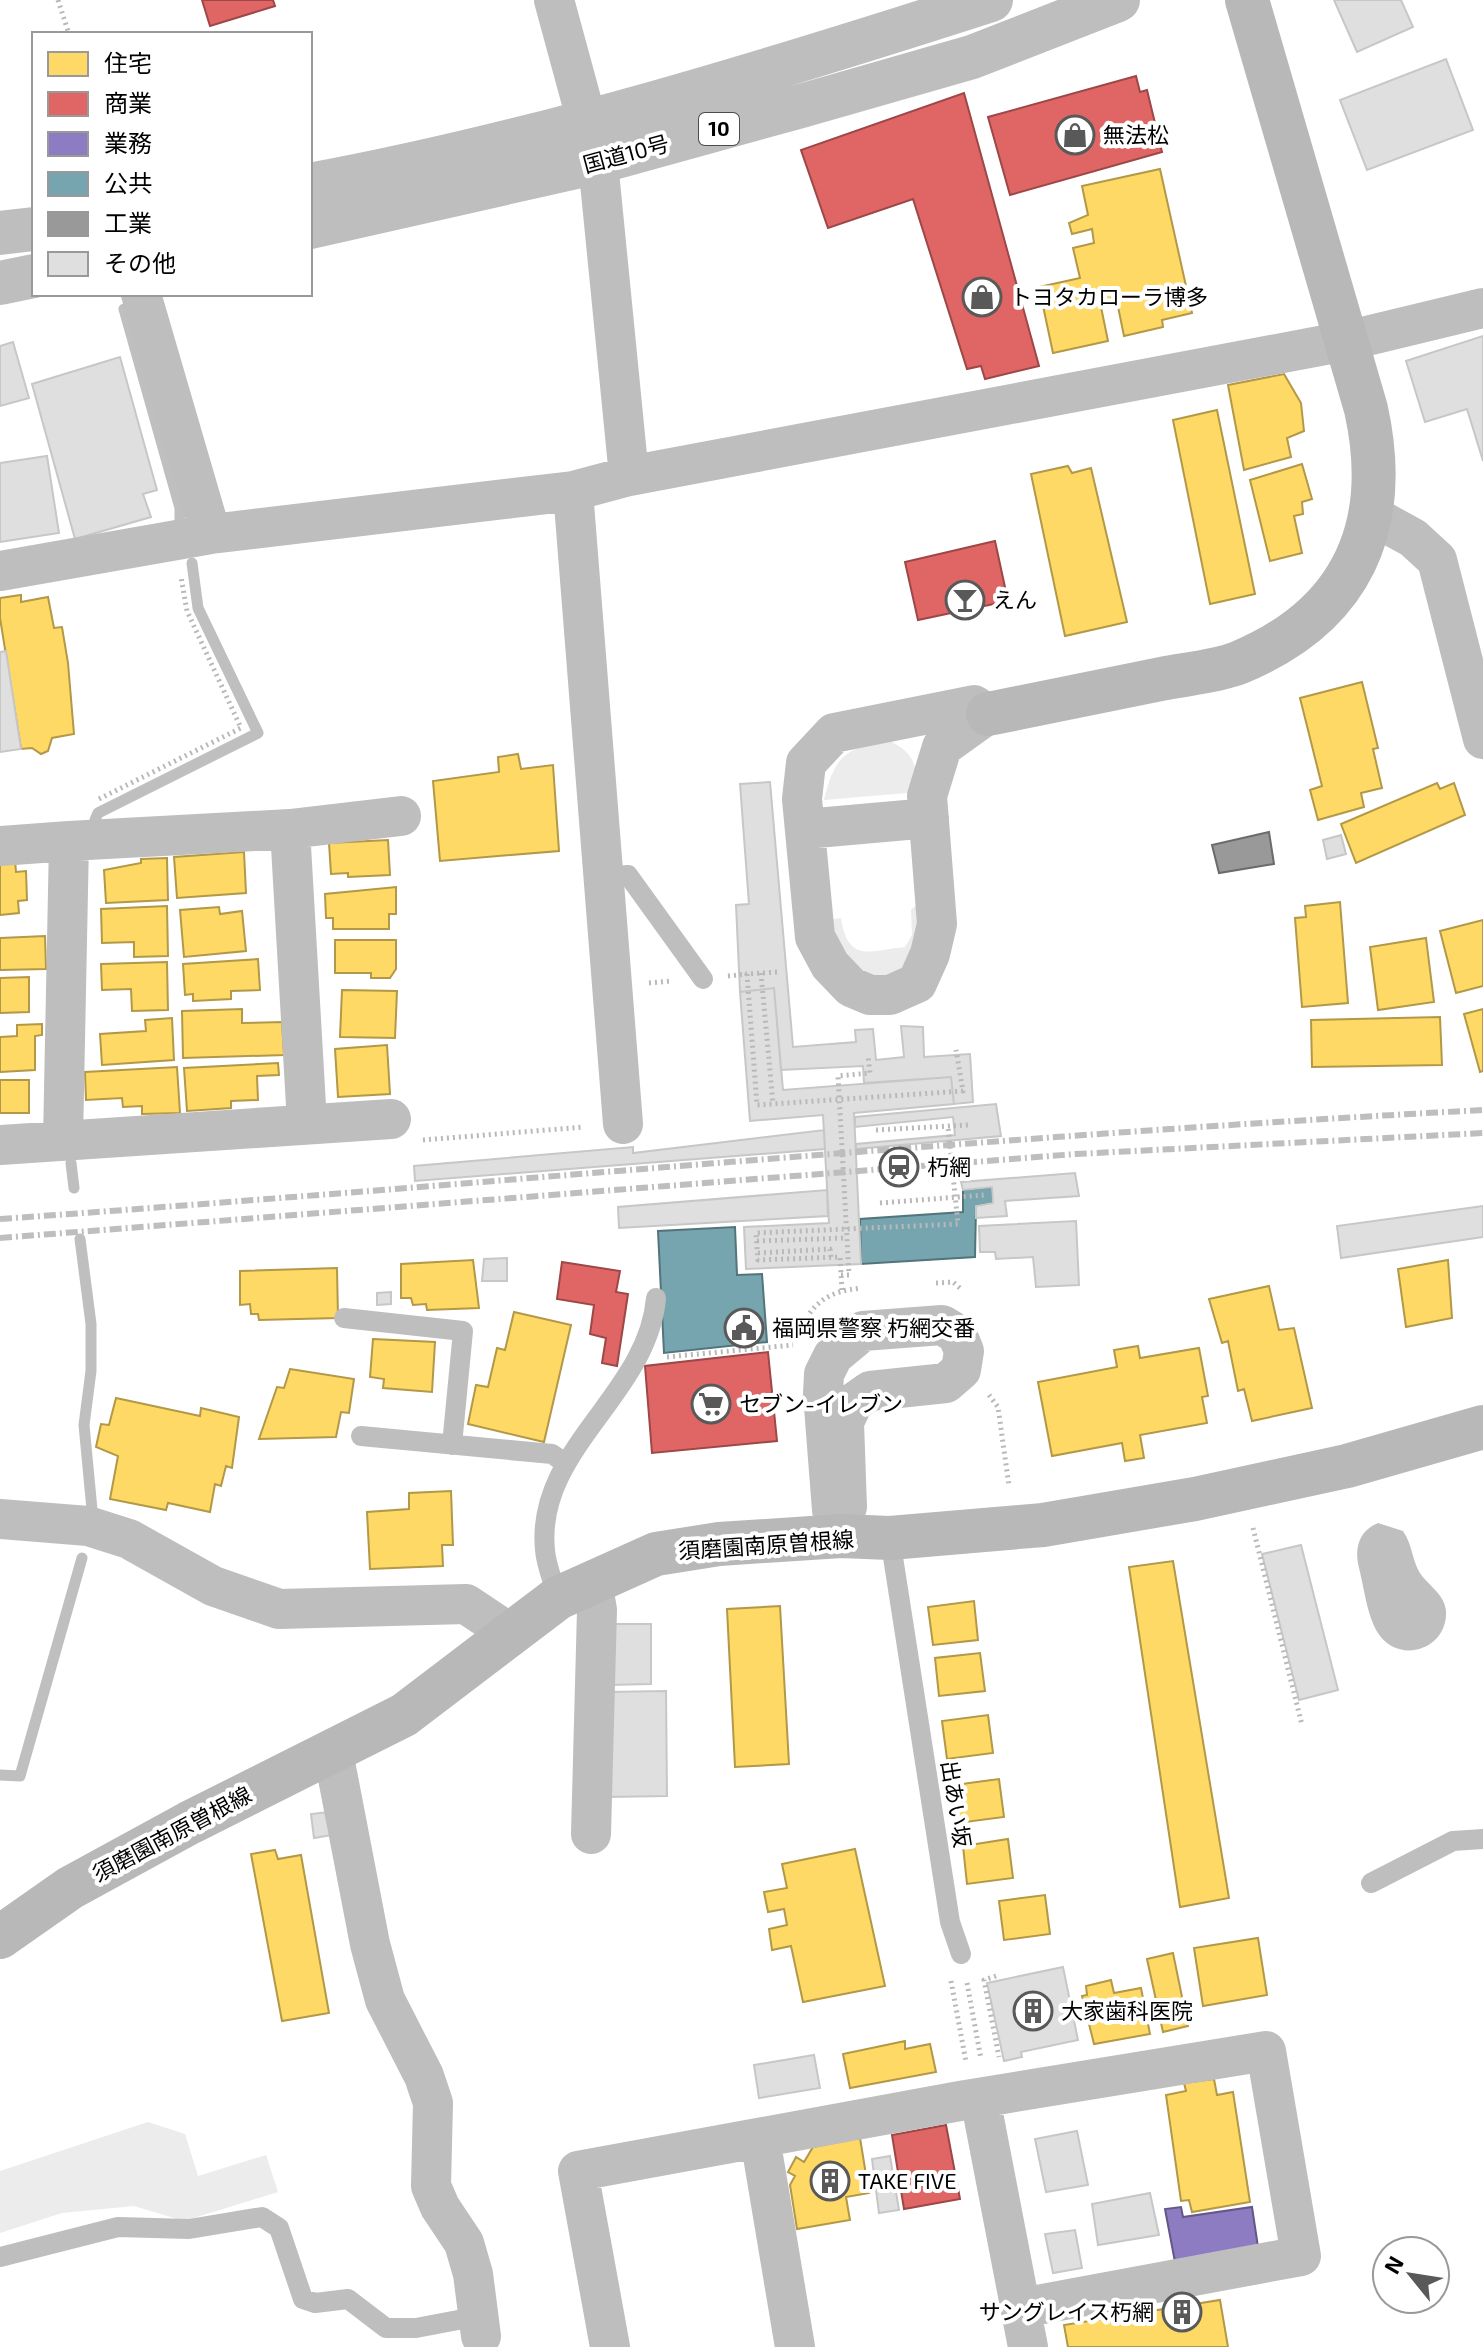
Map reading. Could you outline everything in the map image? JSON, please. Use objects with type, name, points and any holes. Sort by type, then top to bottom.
[{"type":"highway","name":"国道10号","points":[[312,226],[594,141],[830,52],[991,0]]},
{"type":"highway","name":"国道10号","points":[[312,185],[421,164],[594,141],[972,57],[1118,0]]},
{"type":"highway","points":[[0,233],[32,229]]},
{"type":"highway","points":[[0,273],[32,273]]},
{"type":"highway","points":[[0,283],[32,274]]},
{"type":"main road","points":[[988,714],[1234,664],[1281,643],[1313,620],[1339,588],[1356,558],[1373,516],[1375,451],[1247,0]]},
{"type":"main road","name":"須磨園南原曽根線","points":[[0,1937],[70,1888],[189,1823],[404,1715],[508,1632],[575,1590],[656,1554],[841,1526],[890,1538],[1043,1525],[1195,1499],[1347,1466],[1483,1427]]},
{"type":"street","points":[[554,0],[594,141],[629,476]]},
{"type":"street","points":[[141,296],[193,537]]},
{"type":"street","points":[[0,571],[193,537],[573,491],[629,476],[1346,341],[1483,308]]},
{"type":"street","points":[[573,491],[623,1124]]},
{"type":"street","points":[[1373,516],[1413,538],[1437,560],[1483,739]]},
{"type":"street","points":[[974,705],[988,714],[942,747],[927,796],[937,924],[930,954],[917,983],[890,995],[870,995],[851,987],[830,965],[815,937],[802,799],[806,763],[834,733],[974,705]]},
{"type":"street","points":[[0,846],[290,829],[401,816]]},
{"type":"street","points":[[805,829],[929,818]]},
{"type":"street","points":[[290,829],[307,1123]]},
{"type":"street","points":[[63,1140],[76,841]]},
{"type":"street","points":[[0,1145],[391,1119]]},
{"type":"street","points":[[942,1325],[957,1334],[964,1351],[961,1370],[946,1383],[870,1391],[853,1403],[844,1422],[847,1507],[841,1526],[832,1510],[823,1394],[824,1374],[833,1356],[863,1331],[942,1325]]},
{"type":"street","points":[[0,1519],[88,1526],[115,1535],[213,1586],[279,1609],[466,1604],[508,1632]]},
{"type":"street","points":[[575,1590],[597,1610],[591,1834]]},
{"type":"street","points":[[333,1752],[370,1944],[385,2000],[424,2076],[433,2103],[431,2186],[440,2207],[464,2243],[480,2326]]},
{"type":"street","points":[[610,2347],[578,2171],[760,2138],[983,2076],[1266,2051],[1301,2256],[1021,2308]]},
{"type":"street","points":[[983,2076],[1028,2347]]},
{"type":"street","points":[[760,2138],[795,2347]]},
{"type":"lane","points":[[604,877],[628,875],[703,979]]},
{"type":"lane","points":[[575,1590],[545,1550],[549,1503],[565,1463],[639,1360],[654,1318],[656,1298]]},
{"type":"lane","points":[[344,1318],[463,1331],[452,1445]]},
{"type":"lane","points":[[361,1436],[552,1454],[565,1463]]},
{"type":"lane","name":"出あい坂","points":[[890,1538],[950,1922],[961,1954]]},
{"type":"lane","points":[[1371,1883],[1453,1841],[1483,1839]]},
{"type":"lane","points":[[0,2257],[118,2227],[189,2229],[262,2217],[279,2228],[303,2299],[315,2303],[348,2299],[386,2328],[480,2326]]},
{"type":"path","points":[[58,0],[68,32]]},
{"type":"path","points":[[76,841],[88,805],[241,728],[187,611],[193,537]]},
{"type":"path","points":[[777,972],[747,974],[757,1105],[963,1091],[956,1050]]},
{"type":"path","points":[[761,973],[773,1104]]},
{"type":"path","points":[[841,1275],[849,1275],[838,1076],[870,1073],[868,1056]]},
{"type":"path","points":[[391,1119],[390,1143],[623,1124]]},
{"type":"path","points":[[876,1130],[968,1125]]},
{"type":"path","points":[[842,1290],[840,1257],[758,1260],[756,1233],[958,1224],[948,1126]]},
{"type":"path","points":[[880,1203],[985,1195]]},
{"type":"path","points":[[757,1241],[846,1238]]},
{"type":"path","points":[[639,1360],[793,1345]]},
{"type":"path","points":[[984,1388],[998,1407],[1011,1486],[998,1487]]},
{"type":"path","points":[[1252,1524],[1302,1725]]},
{"type":"path","points":[[961,1954],[983,2076]]},
{"type":"path","points":[[983,2076],[984,1980],[996,1976]]},
{"type":"path","points":[[951,1979],[983,2076]]},
{"type":"shaded area","points":[[886,739],[903,749],[912,760],[919,792],[824,800],[832,773],[843,757],[860,747]]},
{"type":"shaded area","points":[[915,906],[924,907],[906,968],[893,978],[858,975],[827,920],[841,918],[849,942],[862,951],[905,947],[912,935],[911,910]]},
{"type":"shaded area","points":[[1378,1523],[1403,1531],[1419,1571],[1445,1606],[1444,1624],[1439,1635],[1431,1644],[1420,1649],[1397,1649],[1387,1643],[1371,1618],[1357,1554],[1362,1535]]},
{"type":"shaded area","points":[[148,2122],[185,2134],[198,2176],[266,2155],[278,2192],[184,2221],[134,2206],[62,2213],[0,2233],[0,2171]]},
{"type":"building: 住宅","points":[[1160,169],[1192,313],[1162,320],[1163,327],[1124,336],[1116,297],[1100,302],[1108,341],[1053,353],[1039,287],[1080,278],[1073,248],[1094,243],[1092,229],[1072,234],[1069,223],[1088,215],[1082,186]]},
{"type":"building: 住宅","points":[[1284,374],[1301,403],[1304,431],[1287,438],[1291,457],[1244,470],[1228,385]]},
{"type":"building: 住宅","points":[[1217,410],[1255,594],[1210,604],[1173,420]]},
{"type":"building: 住宅","points":[[1302,464],[1312,499],[1302,502],[1303,514],[1294,516],[1302,553],[1270,561],[1250,480]]},
{"type":"building: 住宅","points":[[1068,466],[1072,473],[1091,468],[1127,622],[1065,636],[1031,474]]},
{"type":"building: 住宅","points":[[21,595],[21,602],[48,597],[54,628],[62,627],[68,663],[74,734],[52,738],[48,751],[41,754],[32,748],[21,749],[0,618],[0,598]]},
{"type":"building: 住宅","points":[[1362,682],[1378,748],[1373,749],[1382,788],[1361,793],[1364,807],[1318,820],[1310,790],[1322,786],[1300,698]]},
{"type":"building: 住宅","points":[[518,754],[521,769],[553,765],[559,851],[440,861],[433,781],[499,772],[498,757]]},
{"type":"building: 住宅","points":[[1437,783],[1440,789],[1454,783],[1465,815],[1356,863],[1341,824]]},
{"type":"building: 住宅","points":[[388,840],[390,875],[348,877],[348,873],[331,874],[329,843]]},
{"type":"building: 住宅","points":[[244,852],[246,893],[177,898],[174,857]]},
{"type":"building: 住宅","points":[[167,858],[168,900],[106,903],[104,870],[141,863],[141,859]]},
{"type":"building: 住宅","points":[[15,860],[16,872],[26,871],[27,900],[18,901],[19,913],[0,915],[0,861]]},
{"type":"building: 住宅","points":[[396,887],[396,914],[389,914],[389,929],[333,929],[333,918],[326,918],[325,894]]},
{"type":"building: 住宅","points":[[1340,902],[1348,1003],[1302,1007],[1295,918],[1306,917],[1305,906]]},
{"type":"building: 住宅","points":[[167,906],[168,956],[134,957],[134,942],[102,943],[101,909]]},
{"type":"building: 住宅","points":[[219,907],[220,914],[242,911],[246,951],[184,957],[180,910]]},
{"type":"building: 住宅","points":[[1483,920],[1483,986],[1456,993],[1440,931]]},
{"type":"building: 住宅","points":[[45,936],[46,969],[0,970],[0,938]]},
{"type":"building: 住宅","points":[[1426,938],[1434,1002],[1378,1010],[1370,947]]},
{"type":"building: 住宅","points":[[335,940],[396,940],[396,969],[390,978],[371,978],[371,973],[335,973]]},
{"type":"building: 住宅","points":[[258,959],[260,990],[231,991],[231,999],[193,1001],[193,994],[185,995],[183,964]]},
{"type":"building: 住宅","points":[[167,962],[168,1010],[132,1011],[131,989],[102,990],[101,964]]},
{"type":"building: 住宅","points":[[29,977],[29,1012],[0,1013],[0,978]]},
{"type":"building: 住宅","points":[[342,990],[397,991],[395,1038],[340,1037]]},
{"type":"building: 住宅","points":[[242,1009],[242,1023],[282,1022],[284,1055],[183,1058],[182,1011]]},
{"type":"building: 住宅","points":[[1483,1009],[1483,1071],[1480,1072],[1464,1014]]},
{"type":"building: 住宅","points":[[1440,1017],[1442,1065],[1312,1067],[1311,1020]]},
{"type":"building: 住宅","points":[[172,1018],[174,1060],[102,1065],[100,1034],[146,1031],[145,1020]]},
{"type":"building: 住宅","points":[[42,1024],[42,1035],[35,1036],[35,1070],[0,1072],[0,1037],[17,1036],[17,1025]]},
{"type":"building: 住宅","points":[[387,1045],[390,1094],[338,1097],[335,1049]]},
{"type":"building: 住宅","points":[[278,1063],[279,1075],[257,1076],[258,1100],[231,1101],[231,1108],[187,1111],[184,1068]]},
{"type":"building: 住宅","points":[[177,1067],[180,1113],[142,1114],[142,1106],[123,1107],[122,1098],[86,1100],[85,1072]]},
{"type":"building: 住宅","points":[[0,1080],[29,1080],[29,1113],[0,1113]]},
{"type":"building: 住宅","points":[[473,1260],[479,1308],[427,1310],[426,1304],[413,1305],[411,1298],[401,1298],[401,1264]]},
{"type":"building: 住宅","points":[[1448,1260],[1452,1318],[1406,1327],[1398,1269]]},
{"type":"building: 住宅","points":[[337,1268],[338,1318],[259,1320],[258,1314],[251,1314],[250,1304],[240,1305],[240,1271]]},
{"type":"building: 住宅","points":[[1269,1286],[1279,1330],[1294,1328],[1312,1408],[1252,1421],[1244,1389],[1238,1391],[1228,1341],[1222,1343],[1209,1299]]},
{"type":"building: 住宅","points":[[514,1312],[571,1325],[544,1442],[468,1424],[476,1385],[488,1387],[497,1348],[505,1350]]},
{"type":"building: 住宅","points":[[373,1339],[435,1342],[432,1392],[383,1388],[384,1379],[370,1377]]},
{"type":"building: 住宅","points":[[1138,1346],[1140,1358],[1199,1348],[1208,1396],[1202,1397],[1207,1423],[1140,1435],[1144,1458],[1125,1461],[1122,1443],[1052,1456],[1038,1382],[1117,1367],[1114,1350]]},
{"type":"building: 住宅","points":[[290,1369],[354,1379],[349,1413],[341,1412],[336,1437],[259,1439],[277,1387],[284,1388]]},
{"type":"building: 住宅","points":[[116,1398],[200,1416],[201,1408],[239,1417],[232,1468],[226,1466],[221,1486],[215,1484],[210,1512],[168,1503],[166,1510],[110,1499],[118,1456],[96,1447],[101,1424],[109,1425]]},
{"type":"building: 住宅","points":[[451,1491],[453,1545],[442,1545],[443,1566],[370,1569],[367,1512],[409,1509],[409,1493]]},
{"type":"building: 住宅","points":[[1173,1561],[1229,1898],[1180,1907],[1129,1567]]},
{"type":"building: 住宅","points":[[974,1601],[978,1640],[933,1645],[928,1607]]},
{"type":"building: 住宅","points":[[780,1606],[789,1764],[735,1767],[727,1609]]},
{"type":"building: 住宅","points":[[980,1653],[985,1691],[939,1696],[935,1658]]},
{"type":"building: 住宅","points":[[988,1715],[993,1753],[947,1759],[942,1721]]},
{"type":"building: 住宅","points":[[999,1779],[1004,1817],[958,1823],[954,1785]]},
{"type":"building: 住宅","points":[[1008,1839],[1013,1878],[967,1884],[963,1846]]},
{"type":"building: 住宅","points":[[855,1849],[885,1986],[803,2002],[791,1946],[772,1950],[769,1929],[787,1925],[784,1909],[768,1912],[764,1892],[787,1888],[782,1864]]},
{"type":"building: 住宅","points":[[275,1850],[278,1859],[301,1855],[329,2013],[282,2021],[251,1854]]},
{"type":"building: 住宅","points":[[1045,1895],[1050,1934],[1004,1940],[999,1901]]},
{"type":"building: 住宅","points":[[1258,1938],[1267,1995],[1203,2006],[1194,1948]]},
{"type":"building: 住宅","points":[[1173,1953],[1188,2026],[1163,2032],[1147,1959]]},
{"type":"building: 住宅","points":[[1111,1980],[1114,1993],[1141,1988],[1150,2034],[1094,2044],[1082,1996],[1087,1995],[1086,1986]]},
{"type":"building: 住宅","points":[[905,2041],[905,2049],[930,2044],[936,2072],[850,2088],[843,2054]]},
{"type":"building: 住宅","points":[[1214,2079],[1217,2095],[1233,2092],[1250,2202],[1192,2212],[1189,2200],[1181,2201],[1166,2095],[1186,2091],[1184,2083]]},
{"type":"building: 住宅","name":"TAKE FIVE","points":[[860,2138],[869,2193],[846,2197],[850,2220],[797,2229],[790,2185],[795,2176],[788,2172],[796,2157],[804,2162],[813,2147]]},
{"type":"building: 住宅","name":"サングレイス朽網","points":[[1220,2300],[1228,2347],[1068,2347],[1064,2325]]},
{"type":"building: 商業","points":[[202,0],[273,0],[275,6],[210,26]]},
{"type":"building: 商業","name":"無法松","points":[[1136,76],[1140,92],[1147,90],[1162,152],[1010,195],[988,117]]},
{"type":"building: 商業","name":"トヨタカローラ博多","points":[[964,93],[1039,366],[985,379],[981,366],[967,369],[913,199],[828,228],[801,150]]},
{"type":"building: 商業","points":[[995,541],[1008,601],[918,620],[905,562]]},
{"type":"building: 商業","points":[[562,1262],[620,1271],[616,1292],[628,1294],[617,1366],[602,1363],[606,1338],[590,1334],[594,1305],[557,1299]]},
{"type":"building: 商業","name":"セブン-イレブン","points":[[768,1352],[777,1441],[652,1453],[645,1366]]},
{"type":"building: 商業","points":[[946,2125],[960,2199],[904,2209],[892,2135]]},
{"type":"building: 業務","points":[[1181,2207],[1183,2217],[1252,2207],[1258,2247],[1175,2262],[1165,2209]]},
{"type":"building: 公共","points":[[992,1187],[993,1203],[976,1206],[975,1257],[861,1264],[860,1219],[963,1212],[963,1190]]},
{"type":"building: 公共","points":[[735,1227],[737,1275],[762,1274],[767,1342],[664,1353],[658,1231]]},
{"type":"building: 工業","points":[[1269,832],[1274,864],[1219,873],[1212,845]]},
{"type":"building: その他","points":[[1334,0],[1401,0],[1413,27],[1357,52]]},
{"type":"building: その他","points":[[1446,59],[1473,130],[1367,170],[1340,100]]},
{"type":"building: その他","points":[[1483,336],[1483,461],[1467,409],[1425,422],[1406,361]]},
{"type":"building: その他","points":[[13,342],[29,398],[0,406],[0,346]]},
{"type":"building: その他","points":[[120,357],[157,490],[143,494],[151,517],[75,539],[32,384]]},
{"type":"building: その他","points":[[47,456],[59,533],[0,542],[0,463]]},
{"type":"building: その他","points":[[6,651],[21,749],[0,752],[0,652]]},
{"type":"building: その他","points":[[770,782],[793,1047],[856,1042],[855,1030],[873,1029],[876,1060],[904,1057],[901,1026],[923,1027],[924,1057],[970,1054],[973,1102],[954,1104],[951,1077],[864,1083],[863,1066],[781,1070],[774,988],[740,992],[736,905],[749,904],[740,784]]},
{"type":"building: その他","points":[[1341,835],[1346,854],[1327,859],[1323,840]]},
{"type":"building: その他","points":[[774,988],[783,1090],[951,1077],[954,1104],[854,1113],[861,1264],[746,1269],[744,1227],[829,1223],[823,1115],[750,1121],[740,992]]},
{"type":"building: その他","points":[[996,1104],[1001,1136],[856,1149],[856,1144],[955,1135],[953,1117],[855,1127],[855,1117]]},
{"type":"building: その他","points":[[824,1130],[825,1149],[415,1181],[414,1166],[633,1147],[633,1153]]},
{"type":"building: その他","points":[[1075,1173],[1079,1196],[1005,1201],[1007,1216],[976,1218],[976,1206],[993,1203],[992,1187],[963,1190],[961,1182]]},
{"type":"building: その他","points":[[827,1190],[828,1216],[619,1228],[618,1207]]},
{"type":"building: その他","points":[[1483,1206],[1483,1237],[1341,1258],[1337,1226]]},
{"type":"building: その他","points":[[1076,1221],[1079,1285],[1036,1287],[1033,1257],[996,1259],[995,1252],[980,1252],[979,1226]]},
{"type":"building: その他","points":[[507,1258],[507,1281],[482,1281],[484,1259]]},
{"type":"building: その他","points":[[391,1292],[391,1304],[377,1305],[377,1293]]},
{"type":"building: その他","points":[[1301,1545],[1338,1690],[1299,1700],[1262,1554]]},
{"type":"building: その他","points":[[607,1624],[651,1624],[651,1684],[607,1685]]},
{"type":"building: その他","points":[[666,1691],[667,1796],[607,1797],[605,1692]]},
{"type":"building: その他","points":[[336,1811],[338,1834],[314,1838],[311,1814]]},
{"type":"building: その他","name":"大家歯科医院","points":[[1063,1967],[1078,2040],[1021,2052],[1022,2057],[1004,2061],[987,1983]]},
{"type":"building: その他","points":[[814,2055],[820,2088],[759,2098],[754,2065]]},
{"type":"building: その他","points":[[1077,2131],[1088,2185],[1046,2192],[1035,2139]]},
{"type":"building: その他","points":[[890,2156],[899,2210],[879,2213],[872,2159]]},
{"type":"building: その他","points":[[1150,2193],[1159,2235],[1098,2245],[1092,2204]]},
{"type":"building: その他","points":[[1075,2230],[1082,2268],[1053,2273],[1045,2234]]},
{"type":"waterway","points":[[124,309],[180,508],[180,527]]},
{"type":"waterway","points":[[95,820],[98,813],[258,733],[198,608],[192,563]]},
{"type":"waterway","points":[[71,1163],[74,1188]]},
{"type":"waterway","points":[[80,1239],[91,1324],[91,1371],[84,1425],[93,1520]]},
{"type":"waterway","points":[[0,1775],[20,1776],[82,1558]]},
{"type":"railway","points":[[0,1219],[1112,1133],[1483,1110]]},
{"type":"railway","points":[[0,1238],[1076,1154],[1483,1133]]},
{"type":"place","name":"無法松","points":[[1075,135]]},
{"type":"place","name":"トヨタカローラ博多","points":[[982,297]]},
{"type":"place","name":"えん","points":[[965,600]]},
{"type":"place","name":"朽網","points":[[899,1167]]},
{"type":"place","name":"福岡県警察 朽網交番","points":[[744,1328]]},
{"type":"place","name":"セブン-イレブン","points":[[711,1404]]},
{"type":"place","name":"大家歯科医院","points":[[1033,2011]]},
{"type":"place","name":"TAKE FIVE","points":[[830,2181]]},
{"type":"place","name":"サングレイス朽網","points":[[1182,2312]]}]
